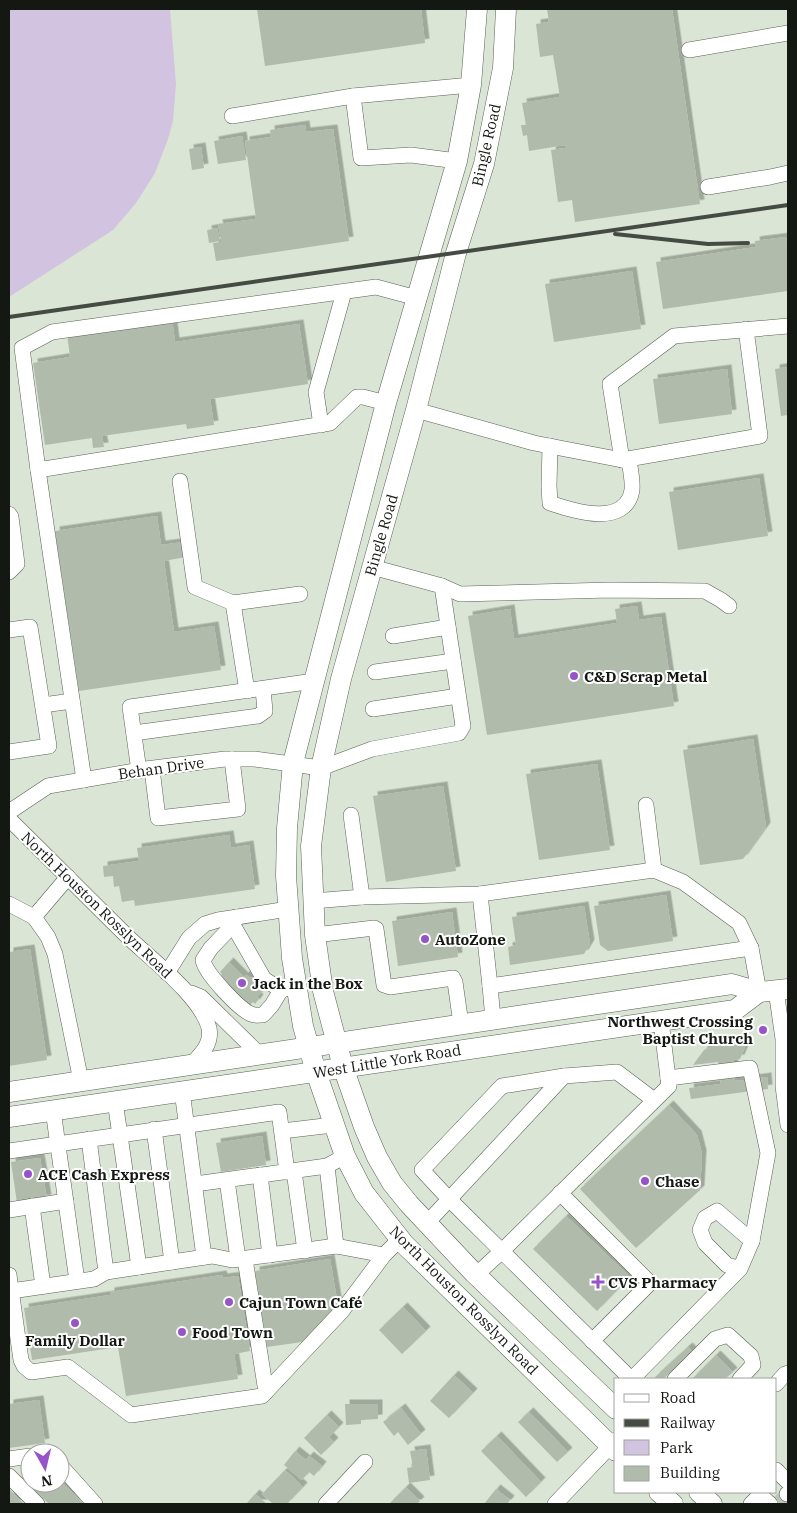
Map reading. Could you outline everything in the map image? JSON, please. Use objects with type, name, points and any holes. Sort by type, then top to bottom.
[{"type":"main road","name":"Bingle Road","points":[[308,1047],[284,993],[292,958],[286,876],[287,828],[292,763],[386,403],[457,161],[471,85],[477,9]]},
{"type":"main road","name":"Bingle Road","points":[[343,1067],[323,992],[315,934],[311,846],[321,768],[341,679],[416,410],[456,253],[484,164],[503,68],[506,9]]},
{"type":"main road","points":[[457,161],[484,164]]},
{"type":"main road","points":[[386,403],[416,410]]},
{"type":"main road","name":"West Little York Road","points":[[9,1092],[656,994],[732,984],[774,990]]},
{"type":"main road","name":"West Little York Road","points":[[9,1117],[735,1010],[774,990]]},
{"type":"main road","points":[[656,994],[661,1021]]},
{"type":"main road","name":"North Houston Rosslyn Road","points":[[308,1047],[344,1156],[364,1193],[402,1242],[614,1445]]},
{"type":"main road","name":"North Houston Rosslyn Road","points":[[343,1067],[364,1127],[377,1157],[392,1184],[476,1275],[614,1407]]},
{"type":"main road","points":[[50,1086],[53,1110]]},
{"type":"main road","points":[[402,1242],[427,1222]]},
{"type":"main road","points":[[660,1493],[672,1504]]},
{"type":"main road","points":[[700,1493],[712,1504]]},
{"type":"street","points":[[689,50],[788,33]]},
{"type":"street","points":[[232,116],[353,96],[471,85]]},
{"type":"street","points":[[353,96],[361,158],[412,155],[457,161]]},
{"type":"street","points":[[708,187],[788,173]]},
{"type":"street","points":[[84,780],[22,348],[52,332],[376,287],[417,298]]},
{"type":"street","points":[[321,425],[316,392],[344,292]]},
{"type":"street","points":[[550,446],[550,503],[596,515],[614,512],[624,507],[632,490],[610,384],[674,336],[788,326]]},
{"type":"street","points":[[416,410],[534,443],[626,459],[760,436],[746,329]]},
{"type":"street","points":[[38,470],[330,424],[357,397],[386,403]]},
{"type":"street","points":[[180,480],[195,586],[233,604],[300,594]]},
{"type":"street","points":[[9,514],[11,517],[17,564],[9,572]]},
{"type":"street","points":[[372,567],[442,586],[460,594],[610,590],[705,591],[729,606]]},
{"type":"street","points":[[321,768],[372,749],[459,733],[463,726],[442,586]]},
{"type":"street","points":[[233,604],[247,691]]},
{"type":"street","points":[[9,630],[30,627],[49,746],[9,752]]},
{"type":"street","points":[[393,636],[448,627]]},
{"type":"street","points":[[375,672],[453,661]]},
{"type":"street","points":[[232,759],[238,809],[158,818],[134,734],[130,706],[314,681]]},
{"type":"street","points":[[134,734],[258,716],[266,711],[263,689]]},
{"type":"street","points":[[372,709],[458,696]]},
{"type":"street","points":[[43,705],[72,701]]},
{"type":"street","name":"Behan Drive","points":[[9,812],[48,786],[145,770],[232,759],[254,759],[321,768]]},
{"type":"street","points":[[646,805],[654,870]]},
{"type":"street","points":[[351,814],[362,897]]},
{"type":"street","name":"North Houston Rosslyn Road","points":[[9,819],[186,991],[208,1026],[210,1037],[208,1046],[192,1064]]},
{"type":"street","points":[[313,901],[362,897],[480,894],[654,870],[683,882],[739,923],[774,990],[783,1039],[782,1086],[788,1124]]},
{"type":"street","points":[[34,917],[68,877]]},
{"type":"street","points":[[480,894],[493,1019]]},
{"type":"street","points":[[9,904],[34,917],[48,937],[55,954],[81,1081]]},
{"type":"street","points":[[166,972],[189,938],[205,924],[218,920],[231,925],[264,979],[284,993],[263,1015],[252,1014],[242,1008],[208,972],[203,960],[231,925],[288,909]]},
{"type":"street","points":[[315,934],[376,929],[384,985],[390,987],[453,978],[456,982],[461,1024]]},
{"type":"street","points":[[490,986],[751,948]]},
{"type":"street","name":"North Houston Rosslyn Road","points":[[186,991],[201,997],[260,1055]]},
{"type":"street","points":[[476,1275],[669,1086],[661,1021]]},
{"type":"street","points":[[632,1378],[740,1269],[752,1241],[768,1153],[750,1068],[668,1078]]},
{"type":"street","points":[[630,1378],[422,1170],[502,1086],[564,1076],[617,1072],[654,1100]]},
{"type":"street","points":[[427,1222],[564,1076]]},
{"type":"street","points":[[182,1091],[204,1257]]},
{"type":"street","points":[[116,1101],[140,1267]]},
{"type":"street","points":[[53,1110],[77,1281]]},
{"type":"street","points":[[9,1151],[279,1112],[304,1251]]},
{"type":"street","points":[[282,1132],[334,1125]]},
{"type":"street","points":[[154,1129],[172,1262]]},
{"type":"street","points":[[89,1139],[106,1272]]},
{"type":"street","points":[[195,1184],[326,1166],[344,1156]]},
{"type":"street","points":[[326,1166],[336,1246]]},
{"type":"street","points":[[260,1175],[270,1255]]},
{"type":"street","points":[[227,1180],[266,1392]]},
{"type":"street","points":[[560,1193],[650,1284],[592,1341]]},
{"type":"street","points":[[9,1210],[66,1201]]},
{"type":"street","points":[[32,1206],[43,1286]]},
{"type":"street","points":[[740,1269],[727,1265],[705,1243],[700,1230],[705,1218],[717,1211],[752,1241]]},
{"type":"street","points":[[9,1275],[21,1360],[24,1366],[31,1372],[68,1366],[131,1415],[262,1396],[342,1311],[384,1256],[402,1242]]},
{"type":"street","points":[[11,1291],[94,1279],[106,1272],[212,1256],[232,1260],[336,1246],[384,1256]]},
{"type":"street","points":[[675,1378],[715,1339],[728,1335],[751,1356],[753,1365],[741,1378]]},
{"type":"street","points":[[777,1383],[788,1373]]},
{"type":"street","points":[[555,1504],[614,1445]]},
{"type":"street","points":[[326,1504],[365,1462]]},
{"type":"street","points":[[70,1476],[95,1504]]},
{"type":"street","points":[[9,1477],[37,1504]]},
{"type":"green space","points":[[9,9],[170,9],[176,84],[173,121],[168,139],[155,173],[136,203],[113,230],[9,297]]},
{"type":"building","points":[[257,9],[421,9],[425,43],[265,66]]},
{"type":"building","points":[[547,9],[672,9],[700,204],[575,222],[572,200],[558,202],[551,150],[566,148],[565,145],[529,151],[527,135],[523,136],[521,125],[526,125],[522,103],[560,97],[553,55],[540,57],[536,24],[549,22]]},
{"type":"building","points":[[305,125],[306,132],[333,129],[349,241],[216,261],[213,243],[221,242],[222,245],[218,224],[256,219],[245,141],[271,137],[270,130]]},
{"type":"building","points":[[242,136],[246,160],[218,164],[214,141]]},
{"type":"building","points":[[201,147],[204,168],[192,170],[189,149]]},
{"type":"building","points":[[217,228],[220,241],[209,243],[207,230]]},
{"type":"building","points":[[786,237],[788,291],[663,309],[656,262],[756,247],[755,241]]},
{"type":"building","points":[[632,271],[641,329],[554,342],[545,284]]},
{"type":"building","points":[[172,319],[175,342],[299,324],[308,384],[210,399],[214,425],[187,429],[186,424],[102,436],[104,447],[93,448],[92,438],[45,445],[33,363],[70,357],[67,334]]},
{"type":"building","points":[[788,367],[788,415],[781,416],[775,369]]},
{"type":"building","points":[[727,369],[732,414],[659,424],[653,379]]},
{"type":"building","points":[[759,478],[768,536],[678,550],[669,492]]},
{"type":"building","points":[[157,516],[161,545],[184,542],[186,557],[164,561],[174,632],[214,626],[221,670],[79,691],[55,531]]},
{"type":"building","name":"C&D Scrap Metal","points":[[637,606],[639,620],[661,617],[674,706],[487,735],[468,616],[510,609],[514,639],[617,623],[615,609]]},
{"type":"building","points":[[753,739],[766,827],[743,859],[700,865],[683,750]]},
{"type":"building","points":[[597,764],[610,850],[539,860],[526,774]]},
{"type":"building","points":[[443,786],[456,871],[386,882],[373,796]]},
{"type":"building","points":[[229,835],[231,848],[249,845],[255,889],[135,906],[134,900],[122,902],[119,886],[114,887],[113,876],[104,877],[103,866],[139,861],[137,848]]},
{"type":"building","points":[[666,895],[673,941],[608,951],[600,945],[594,906]]},
{"type":"building","points":[[584,906],[590,944],[584,954],[510,965],[508,947],[516,945],[512,917]]},
{"type":"building","name":"AutoZone","points":[[452,912],[458,957],[398,966],[392,921]]},
{"type":"building","points":[[30,949],[47,1060],[9,1066],[9,952]]},
{"type":"building","name":"Jack in the Box","points":[[229,962],[244,977],[246,975],[251,977],[263,988],[255,1004],[253,1002],[249,1006],[220,977],[222,974],[220,972]]},
{"type":"building","points":[[726,1043],[745,1047],[740,1059],[733,1060],[735,1081],[767,1077],[768,1089],[691,1099],[689,1088],[721,1084],[718,1062],[693,1065],[704,1050]]},
{"type":"building","name":"Chase","points":[[669,1105],[697,1135],[702,1154],[700,1190],[636,1248],[580,1189]]},
{"type":"building","points":[[262,1136],[266,1165],[221,1172],[216,1143]]},
{"type":"building","points":[[40,1158],[47,1199],[17,1203],[11,1162]]},
{"type":"building","name":"CVS Pharmacy","points":[[566,1216],[630,1277],[597,1311],[533,1249]]},
{"type":"building","points":[[330,1259],[338,1306],[302,1342],[267,1347],[255,1271]]},
{"type":"building","points":[[222,1275],[223,1278],[238,1276],[250,1351],[234,1354],[238,1379],[126,1396],[118,1347],[32,1360],[24,1308],[110,1295],[110,1292]]},
{"type":"building","points":[[403,1307],[426,1331],[402,1354],[379,1330]]},
{"type":"building","points":[[688,1347],[693,1352],[664,1378],[655,1377]]},
{"type":"building","points":[[716,1355],[733,1372],[726,1378],[693,1378]]},
{"type":"building","points":[[454,1375],[473,1393],[449,1418],[430,1401]]},
{"type":"building","points":[[39,1400],[45,1443],[20,1443],[20,1446],[9,1448],[9,1404]]},
{"type":"building","points":[[345,1404],[378,1404],[378,1419],[361,1420],[361,1424],[346,1425]]},
{"type":"building","points":[[401,1408],[421,1434],[408,1445],[398,1432],[394,1436],[383,1422]]},
{"type":"building","points":[[529,1412],[568,1452],[557,1462],[518,1422]]},
{"type":"building","points":[[327,1415],[339,1427],[329,1437],[334,1442],[321,1455],[304,1438]]},
{"type":"building","points":[[497,1436],[541,1482],[526,1497],[481,1451]]},
{"type":"building","points":[[426,1449],[430,1480],[409,1483],[407,1468],[413,1467],[410,1451]]},
{"type":"building","points":[[295,1451],[306,1460],[309,1456],[322,1466],[314,1476],[309,1472],[302,1480],[284,1465]]},
{"type":"building","points":[[285,1470],[303,1487],[287,1504],[273,1504],[262,1494]]},
{"type":"building","points":[[406,1487],[420,1501],[417,1504],[389,1504]]},
{"type":"building","points":[[496,1489],[510,1500],[507,1504],[484,1504]]},
{"type":"building","points":[[10,1490],[24,1504],[9,1504]]},
{"type":"building","points":[[70,1491],[84,1504],[49,1504],[38,1493],[70,1493]]},
{"type":"building","points":[[255,1494],[267,1504],[246,1504]]},
{"type":"tunnel","points":[[779,1503],[787,1494]]},
{"type":"railway","points":[[9,317],[788,205]]},
{"type":"railway","points":[[615,234],[708,244],[748,243]]},
{"type":"place","name":"C&D Scrap Metal","points":[[574,676]]},
{"type":"place","name":"AutoZone","points":[[425,939]]},
{"type":"place","name":"Jack in the Box","points":[[242,983]]},
{"type":"place","name":"Northwest Crossing Baptist Church","points":[[763,1030]]},
{"type":"place","name":"ACE Cash Express","points":[[28,1174]]},
{"type":"place","name":"Chase","points":[[645,1181]]},
{"type":"place","name":"CVS Pharmacy","points":[[598,1282]]},
{"type":"place","name":"Cajun Town Café","points":[[229,1302]]},
{"type":"place","name":"Family Dollar","points":[[75,1323]]},
{"type":"place","name":"Food Town","points":[[182,1332]]}]
